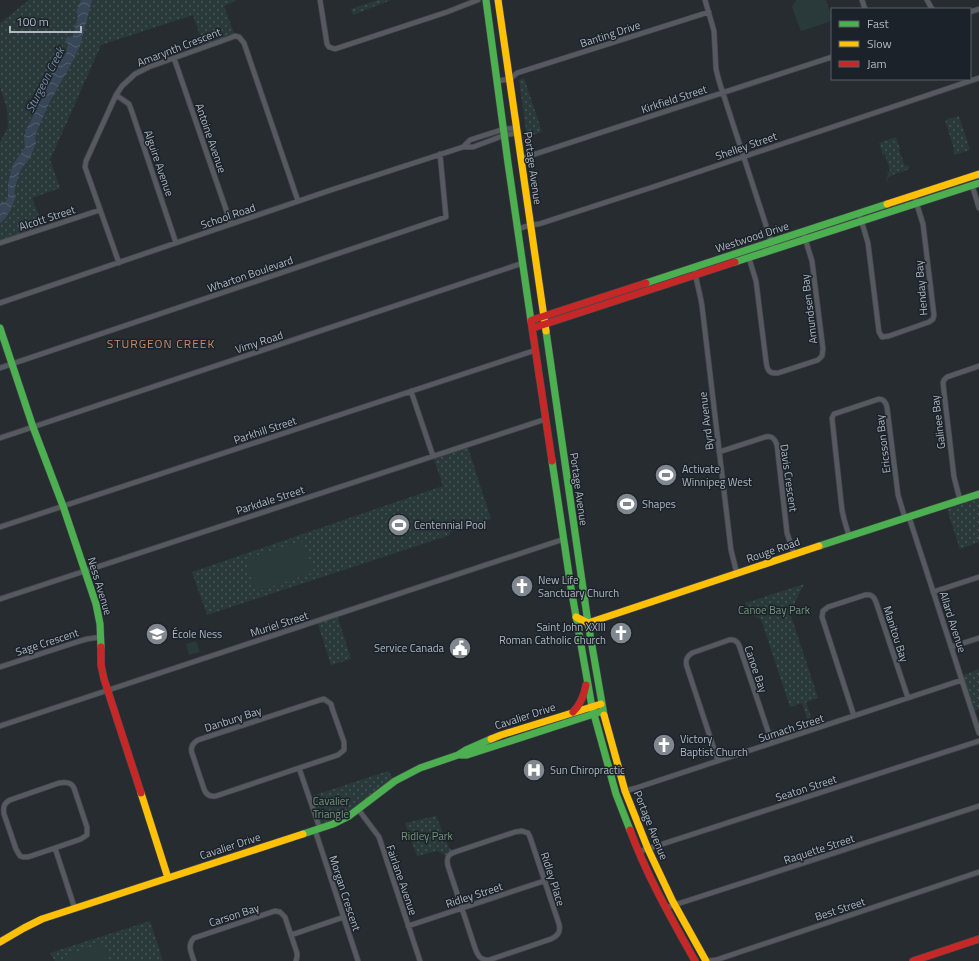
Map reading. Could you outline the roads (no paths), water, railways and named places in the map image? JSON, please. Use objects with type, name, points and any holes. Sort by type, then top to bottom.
[{"type":"main road","name":"Portage Avenue","points":[[486,0],[564,539],[577,625],[593,710],[616,794],[638,852],[665,908],[695,961]]},
{"type":"main road","name":"Portage Avenue","points":[[498,0],[510,76],[520,159],[544,325],[588,623],[602,707],[625,791],[648,849],[674,905],[706,961]]},
{"type":"main road","name":"Westwood Drive","points":[[533,328],[771,242],[979,174]]},
{"type":"main road","name":"Westwood Drive","points":[[532,320],[694,271],[749,258],[976,184]]},
{"type":"main road","name":"Ness Avenue","points":[[0,328],[33,427],[63,506],[98,610],[101,637],[102,672],[168,878]]},
{"type":"main road","name":"Rouge Road","points":[[588,623],[979,494]]},
{"type":"main road","points":[[576,617],[588,623]]},
{"type":"main road","points":[[577,625],[590,636]]},
{"type":"main road","points":[[573,712],[582,701],[587,678]]},
{"type":"main road","name":"Cavalier Drive","points":[[458,755],[467,755],[476,752],[602,707]]},
{"type":"main road","name":"Cavalier Drive","points":[[0,942],[31,924],[317,829],[340,820],[396,782],[420,768],[458,755],[501,735],[573,712],[593,710]]},
{"type":"main road","points":[[913,961],[928,959],[979,939]]},
{"type":"street","points":[[320,0],[327,44],[333,49],[478,0]]},
{"type":"street","points":[[705,0],[714,36],[717,73],[774,250]]},
{"type":"street","name":"Banting Drive","points":[[510,76],[708,12]]},
{"type":"street","name":"Amarynth Crescent","points":[[119,263],[85,167],[86,161],[116,95],[122,86],[135,74],[149,67],[235,36],[242,39],[298,201]]},
{"type":"street","name":"Kirkfield Street","points":[[520,159],[831,57]]},
{"type":"street","name":"Antoine Avenue","points":[[174,58],[231,224]]},
{"type":"street","points":[[497,77],[510,76]]},
{"type":"street","points":[[497,77],[510,76]]},
{"type":"street","name":"Shelley Street","points":[[518,229],[582,210],[979,78]]},
{"type":"street","name":"Alguire Avenue","points":[[116,95],[129,104],[176,243]]},
{"type":"street","name":"School Road","points":[[0,303],[298,201],[462,147],[470,140],[517,130]]},
{"type":"street","name":"Wharton Boulevard","points":[[0,368],[446,217],[440,154]]},
{"type":"street","points":[[976,184],[979,208]]},
{"type":"street","name":"Henday Bay","points":[[859,213],[868,243],[878,331],[882,337],[889,336],[929,322],[933,319],[934,315],[923,224],[914,196]]},
{"type":"street","name":"Alcott Street","points":[[0,243],[100,210]]},
{"type":"street","name":"Amundsen Bay","points":[[749,258],[756,277],[767,368],[773,374],[818,360],[823,354],[812,260],[804,232]]},
{"type":"street","name":"Vimy Road","points":[[0,438],[523,263]]},
{"type":"street","name":"Byrd Avenue","points":[[694,271],[701,299],[731,550],[737,574]]},
{"type":"street","name":"Parkhill Street","points":[[0,527],[536,350]]},
{"type":"street","name":"Galinee Bay","points":[[960,500],[954,477],[943,383],[947,377],[979,366]]},
{"type":"street","points":[[411,391],[433,456]]},
{"type":"street","name":"Ericsson Bay","points":[[849,536],[842,510],[832,418],[834,414],[879,399],[882,399],[888,407],[898,494],[907,517]]},
{"type":"street","name":"Parkdale Street","points":[[0,599],[546,419]]},
{"type":"street","name":"Davis Crescent","points":[[719,452],[765,436],[773,437],[775,439],[778,452],[787,533],[794,554]]},
{"type":"street","name":"Allard Avenue","points":[[907,517],[979,733]]},
{"type":"street","name":"Muriel Street","points":[[0,726],[564,539]]},
{"type":"street","points":[[933,592],[979,577]]},
{"type":"street","name":"Manitou Bay","points":[[854,716],[822,618],[823,611],[828,607],[865,595],[870,594],[872,596],[876,602],[908,698]]},
{"type":"street","name":"Sage Crescent","points":[[0,667],[80,641],[101,637]]},
{"type":"street","points":[[951,647],[979,638]]},
{"type":"street","name":"Canoe Bay","points":[[718,761],[687,667],[686,661],[688,655],[693,652],[732,639],[736,641],[740,648],[772,743]]},
{"type":"street","name":"Sumach Street","points":[[625,791],[962,680]]},
{"type":"street","name":"Danbury Bay","points":[[324,699],[331,704],[344,742],[344,750],[341,754],[299,768],[216,796],[210,796],[205,792],[191,748],[198,740],[324,699]]},
{"type":"street","name":"Seaton Street","points":[[638,852],[979,741]]},
{"type":"street","points":[[299,768],[317,829]]},
{"type":"street","points":[[67,782],[73,786],[87,827],[87,835],[81,840],[55,848],[28,857],[20,856],[16,850],[3,809],[5,804],[10,800],[59,783],[67,782]]},
{"type":"street","name":"Raquette Street","points":[[665,908],[979,806]]},
{"type":"street","name":"Fairlane Avenue","points":[[358,809],[378,837],[420,961]]},
{"type":"street","name":"Morgan Crescent","points":[[317,829],[358,961]]},
{"type":"street","name":"Ridley Place","points":[[522,831],[528,833],[530,837],[560,927],[559,933],[554,938],[489,960],[485,960],[479,957],[475,948],[462,908],[447,862],[449,855],[515,832],[522,831]]},
{"type":"street","points":[[55,848],[75,909]]},
{"type":"street","name":"Best Street","points":[[706,961],[716,960],[979,872]]},
{"type":"street","name":"Ridley Street","points":[[408,926],[544,881]]},
{"type":"street","name":"Carson Bay","points":[[194,961],[190,946],[191,941],[194,938],[273,911],[278,911],[284,915],[297,953],[296,961]]},
{"type":"street","points":[[291,935],[344,918]]},
{"type":"water","points":[[81,0],[92,0],[80,46],[49,103],[35,136],[36,143],[31,156],[20,171],[14,192],[16,197],[8,215],[0,223],[0,203],[5,202],[8,198],[8,184],[13,164],[25,147],[24,136],[51,75],[67,52],[68,44],[65,38],[73,36],[78,15],[76,12]]},
{"type":"place","name":"Activate Winnipeg West","points":[[666,475]]},
{"type":"place","name":"Shapes","points":[[627,504]]},
{"type":"place","name":"Centennial Pool","points":[[399,525]]},
{"type":"place","name":"New Life Sanctuary Church","points":[[522,586]]},
{"type":"place","name":"Saint John XXIII Roman Catholic Church","points":[[621,633]]},
{"type":"place","name":"École Ness","points":[[157,634]]},
{"type":"place","name":"Service Canada","points":[[460,648]]},
{"type":"place","name":"Victory Baptist Church","points":[[664,745]]},
{"type":"place","name":"Sun Chiropractic","points":[[534,770]]},
{"type":"district","name":"STURGEON CREEK","points":[[161,344]]},
{"type":"water label","name":"Sturgeon Creek","points":[[45,80]]},
{"type":"park label","name":"Canoe Bay Park","points":[[774,610]]},
{"type":"park label","name":"Cavalier Triangle","points":[[331,807]]},
{"type":"park label","name":"Ridley Park","points":[[427,836]]}]
